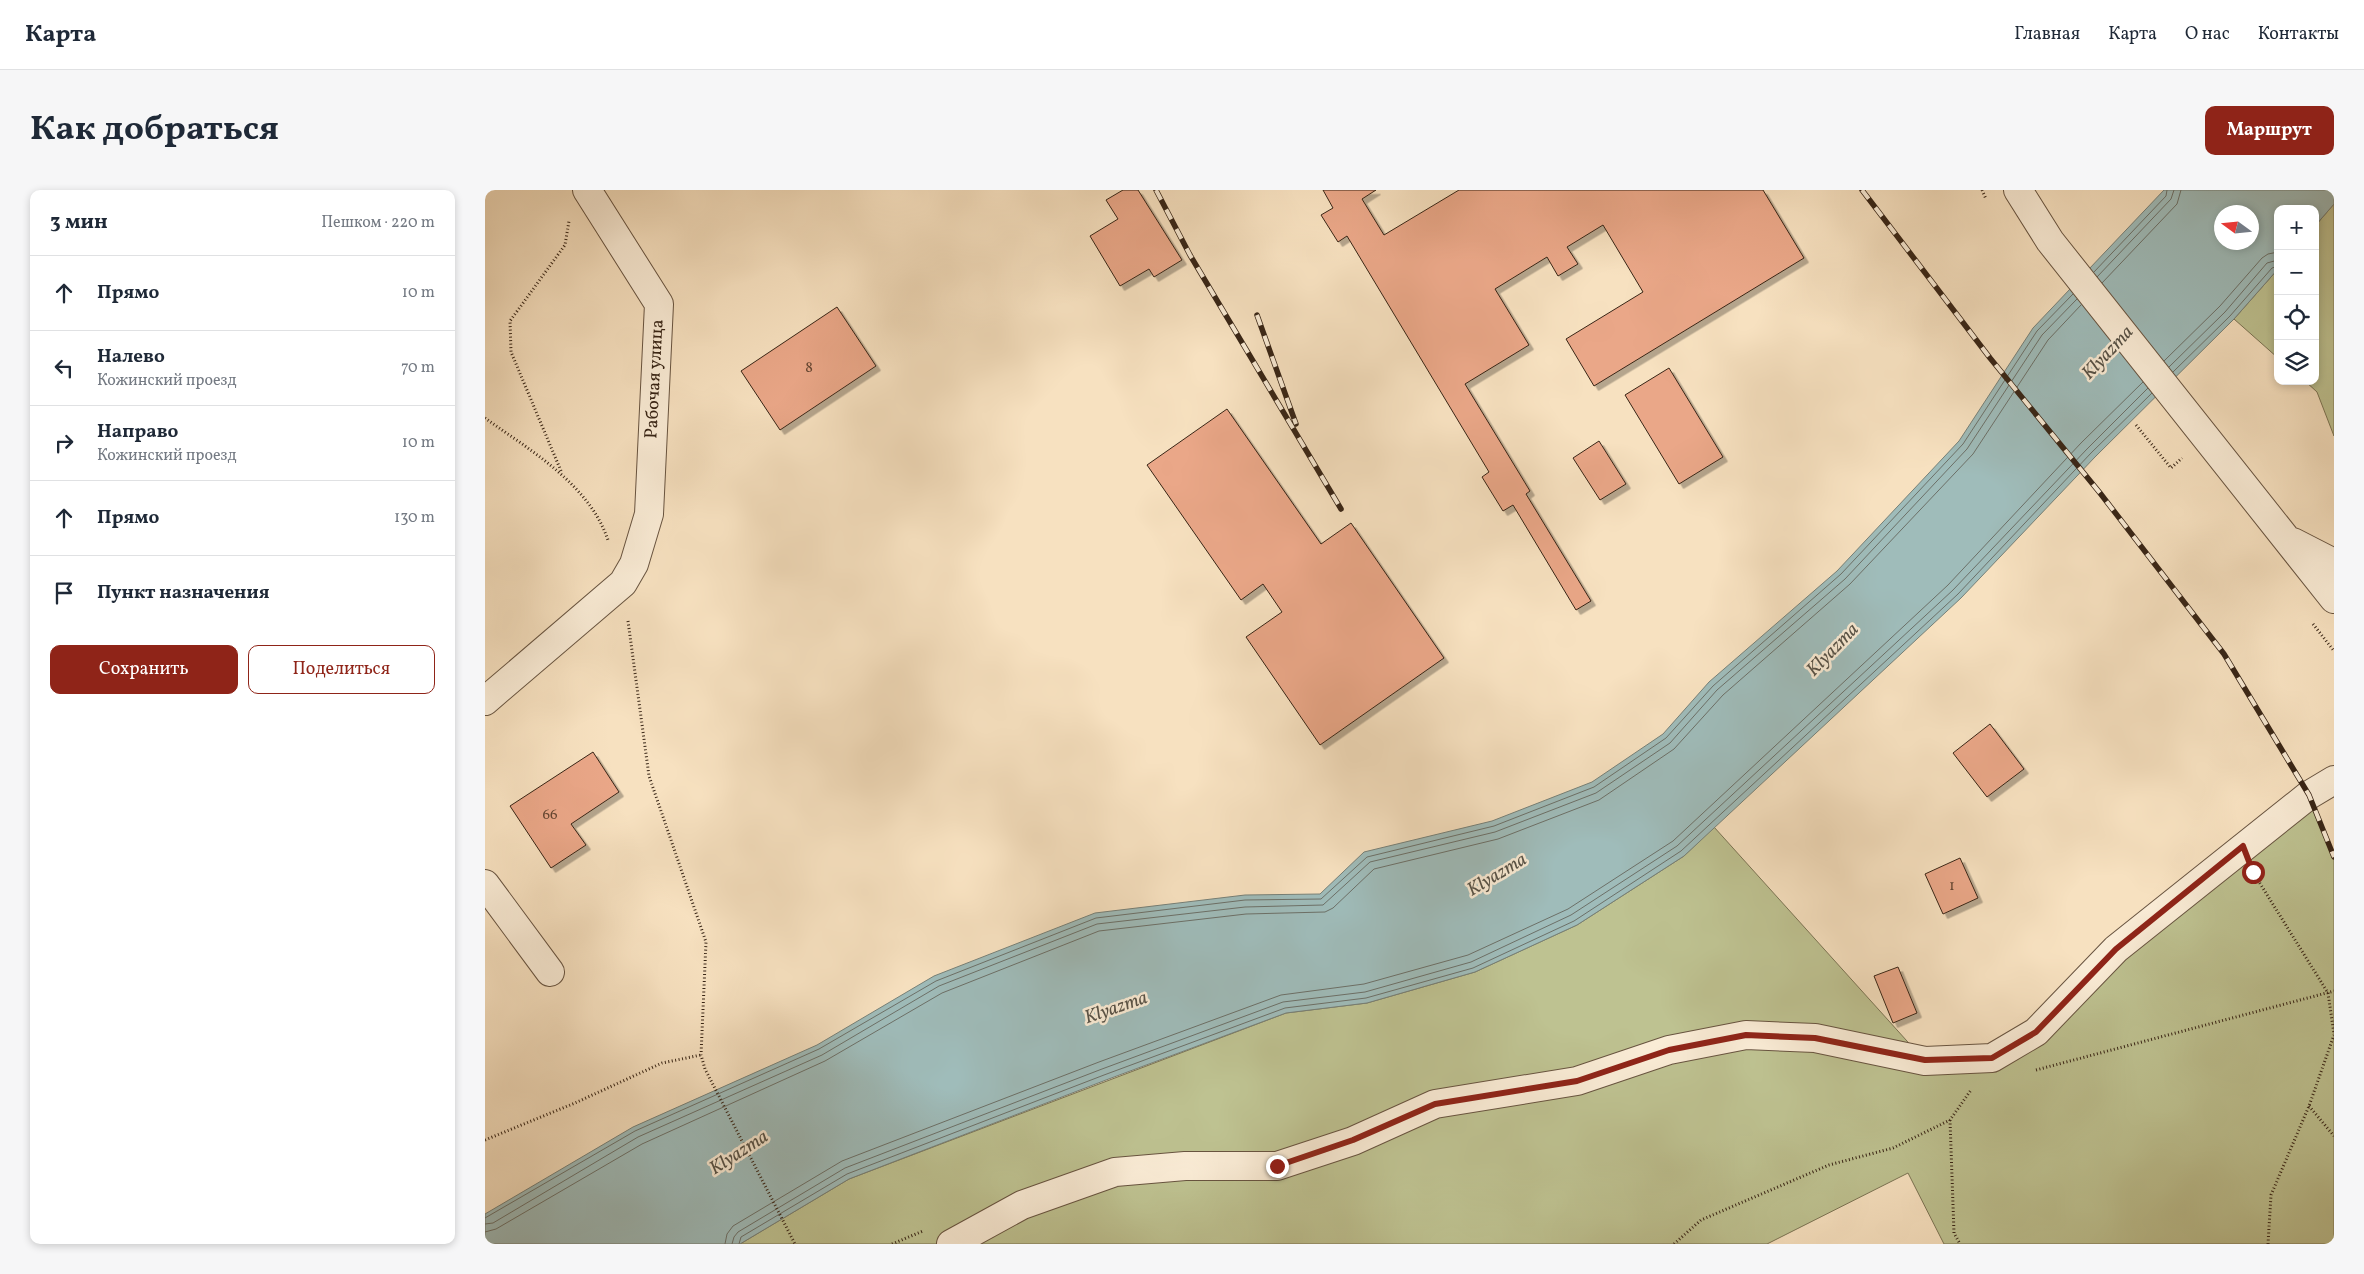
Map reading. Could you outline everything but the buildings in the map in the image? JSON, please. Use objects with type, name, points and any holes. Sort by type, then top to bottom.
[{"type":"street","name":"Рабочая улица","points":[[587,190],[659,304],[649,514],[634,564],[623,583]]},
{"type":"street","points":[[2018,190],[2050,241],[2334,598]]},
{"type":"street","points":[[2285,538],[2334,562]]},
{"type":"street","points":[[485,701],[623,583]]},
{"type":"street","points":[[951,1244],[1022,1205],[1115,1172],[1185,1166],[1277,1166],[1353,1140],[1435,1104],[1577,1081],[1669,1050],[1746,1035],[1815,1038],[1925,1060],[1992,1058],[2036,1032],[2116,949],[2243,846],[2309,795],[2334,780]]},
{"type":"street","points":[[485,884],[550,972]]},
{"type":"path","points":[[561,472],[511,352],[510,321],[565,244],[570,217]]},
{"type":"path","points":[[485,418],[561,472],[603,523],[623,583],[649,776],[707,942],[701,1055],[705,1069],[795,1244]]},
{"type":"path","points":[[2137,425],[2171,468],[2183,457]]},
{"type":"path","points":[[2243,846],[2253,872],[2328,993],[2334,1035],[2309,1106],[2271,1195],[2268,1244]]},
{"type":"path","points":[[1674,1244],[1701,1220],[1829,1164],[1893,1148],[1950,1120],[1992,1058],[2037,1070],[2334,991]]},
{"type":"path","points":[[485,1140],[575,1103],[662,1063],[701,1055]]},
{"type":"path","points":[[2309,1106],[2334,1136]]},
{"type":"path","points":[[1950,1120],[1954,1233],[1960,1244]]},
{"type":"green space","points":[[2334,204],[2334,436],[2317,392],[2309,385],[2319,385],[2319,221]]},
{"type":"green space","points":[[2274,274],[2274,354],[2234,319]]},
{"type":"green space","points":[[2309,795],[2334,857],[2334,1244],[1944,1244],[1908,1173],[1767,1244],[740,1244],[849,1179],[1286,1013],[1367,1003],[1475,972],[1577,925],[1684,856],[1714,827],[1925,1061],[1992,1058]]},
{"type":"water","name":"Klyazma","points":[[2164,190],[2334,190],[2334,204],[2319,221],[2319,205],[2274,205],[2274,274],[2234,319],[2095,457],[1961,598],[1684,856],[1577,925],[1475,972],[1367,1003],[1286,1013],[1106,1080],[849,1179],[740,1244],[485,1244],[485,1214],[633,1127],[817,1045],[934,976],[1095,913],[1245,895],[1320,894],[1364,852],[1492,821],[1592,782],[1663,734],[1709,682],[1837,571],[1959,441],[2033,328]]},
{"type":"railway","points":[[1156,190],[1190,255],[1341,509]]},
{"type":"railway","points":[[1862,190],[1990,358],[2100,493],[2224,654],[2309,795],[2334,857]]},
{"type":"railway","points":[[1257,315],[1296,424]]},
{"type":"route","points":[[1277,1166],[1353,1140],[1435,1104],[1577,1081],[1669,1050],[1746,1035],[1815,1038],[1925,1060],[1992,1058],[2036,1032],[2116,949],[2243,846],[2253,872]]}]
